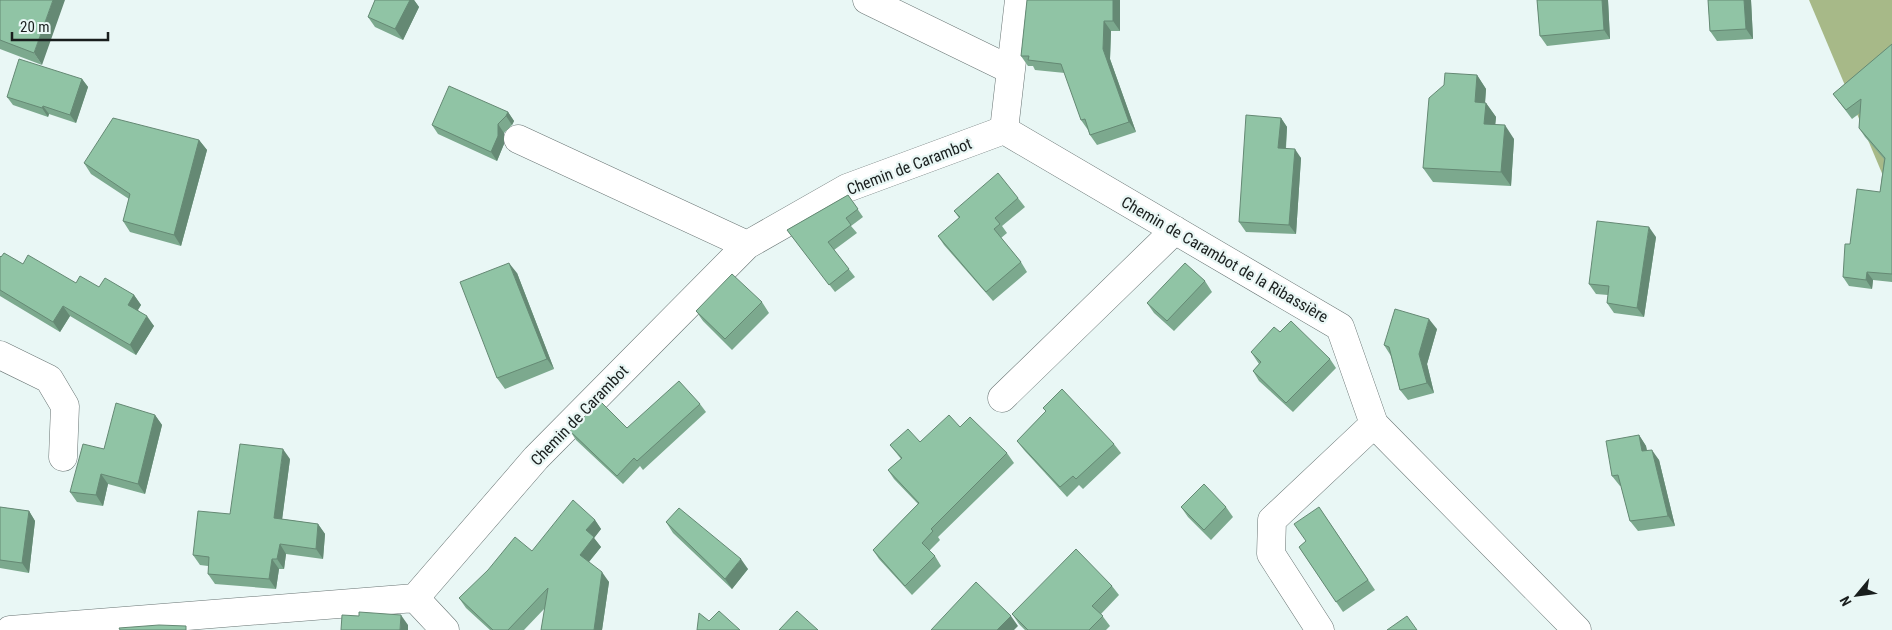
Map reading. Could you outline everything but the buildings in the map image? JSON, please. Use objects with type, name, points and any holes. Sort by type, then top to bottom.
[{"type":"street","points":[[867,0],[1011,70]]},
{"type":"street","points":[[1004,130],[1019,0]]},
{"type":"street","name":"Chemin de Carambot de la Ribassière","points":[[1004,130],[1340,328],[1374,424],[1577,630]]},
{"type":"street","name":"Chemin de Carambot","points":[[415,598],[536,458],[747,245],[847,188],[1004,130]]},
{"type":"street","points":[[518,139],[747,245]]},
{"type":"street","points":[[1002,398],[1174,230]]},
{"type":"street","points":[[0,355],[49,378],[65,406],[63,457]]},
{"type":"street","points":[[1320,630],[1271,554],[1272,520],[1374,424]]},
{"type":"street","points":[[10,630],[415,598],[445,630]]},
{"type":"green space","points":[[1809,0],[1892,0],[1892,197]]}]
